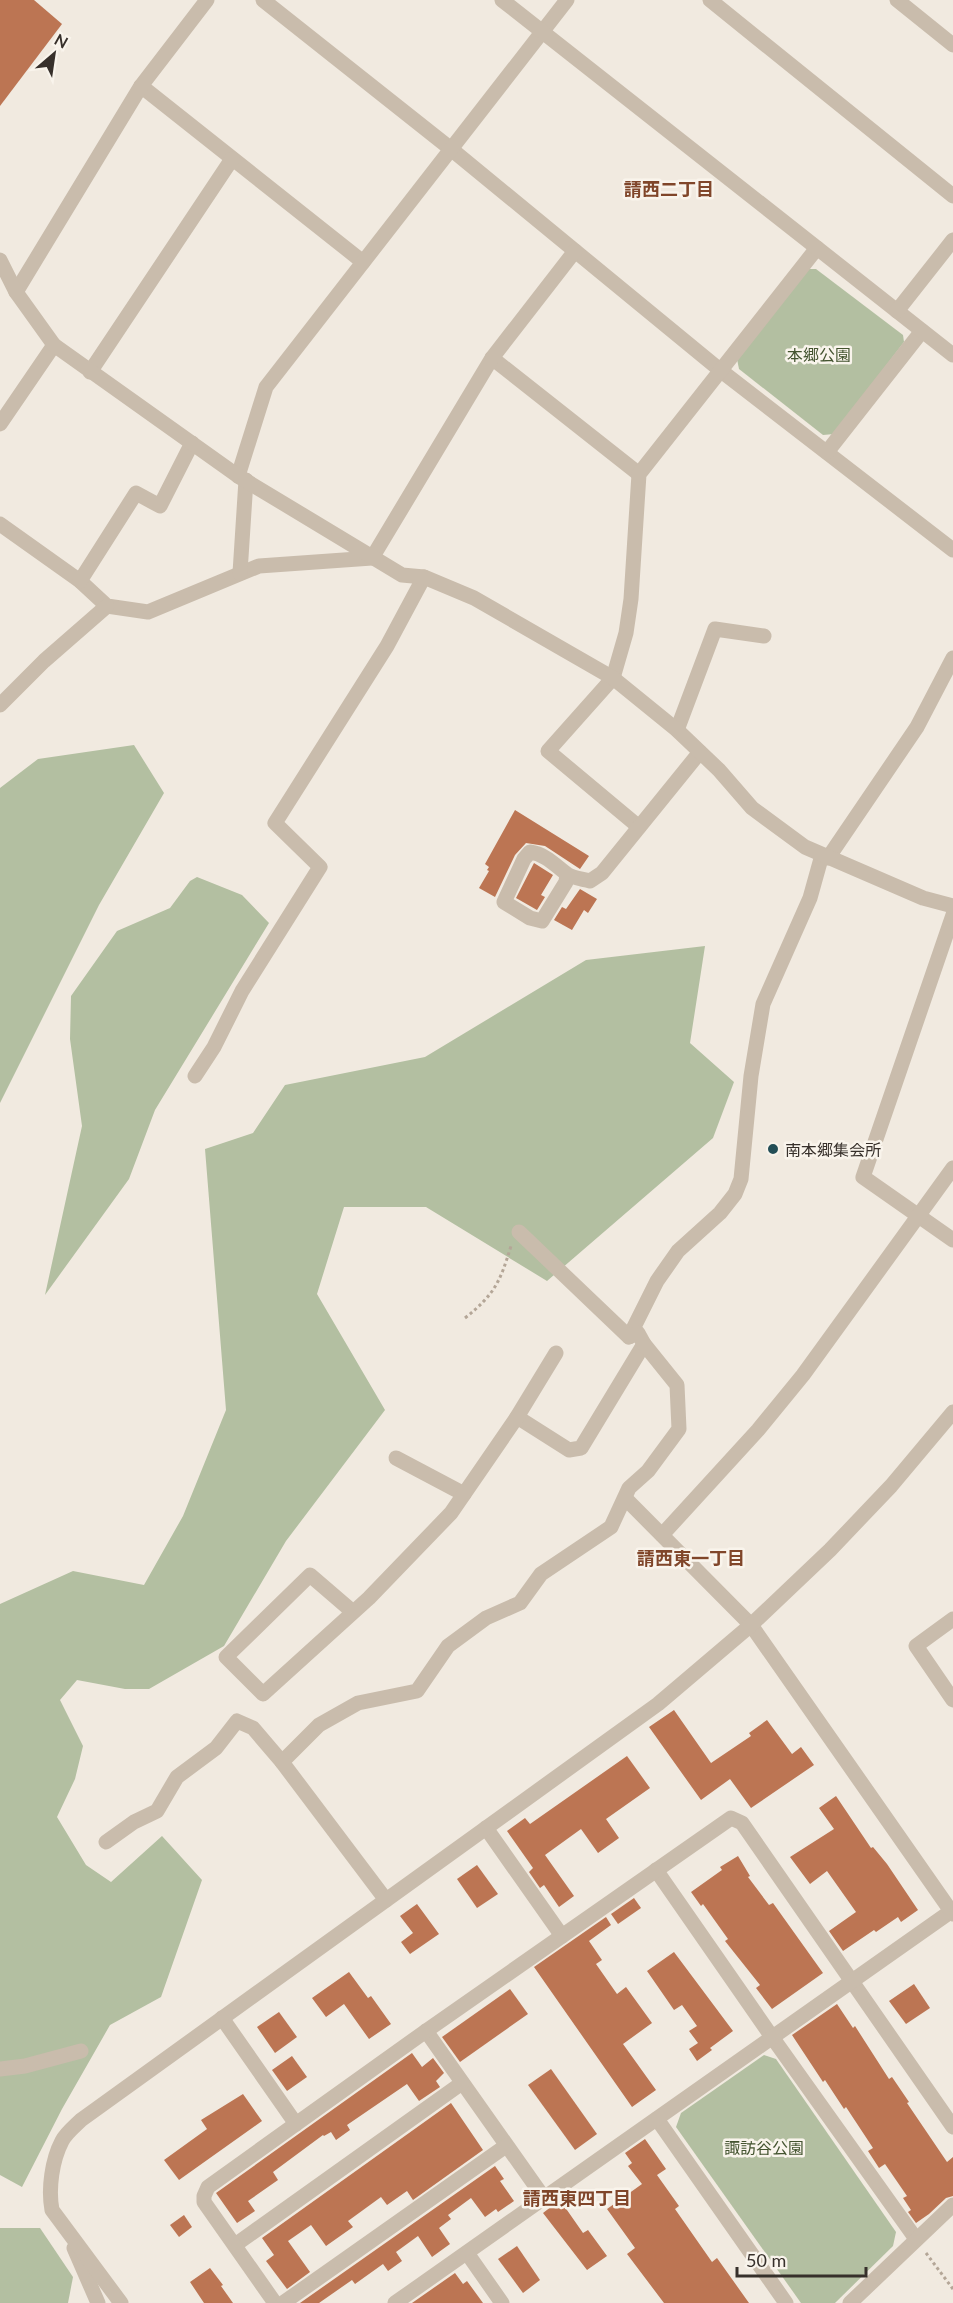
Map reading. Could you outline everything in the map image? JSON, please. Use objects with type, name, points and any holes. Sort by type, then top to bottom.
[{"type":"street","points":[[16,292],[141,86],[207,0]]},
{"type":"street","points":[[263,0],[451,149],[720,370],[953,550]]},
{"type":"street","points":[[502,0],[953,356]]},
{"type":"street","points":[[240,573],[242,478],[266,387],[567,0]]},
{"type":"street","points":[[710,0],[953,196]]},
{"type":"street","points":[[897,0],[953,45]]},
{"type":"street","points":[[141,86],[363,262]]},
{"type":"street","points":[[90,372],[232,159]]},
{"type":"street","points":[[897,311],[953,240]]},
{"type":"street","points":[[639,827],[548,751],[613,678],[626,633],[631,599],[639,474],[817,248]]},
{"type":"street","points":[[372,558],[492,358],[575,251]]},
{"type":"street","points":[[0,260],[16,292],[54,345],[242,478],[402,575],[424,577],[474,598],[613,678],[677,730],[752,808],[805,848],[923,898],[953,906]]},
{"type":"street","points":[[827,452],[922,331]]},
{"type":"street","points":[[0,424],[54,345]]},
{"type":"street","points":[[492,358],[639,474]]},
{"type":"street","points":[[80,581],[136,493],[160,506],[192,443]]},
{"type":"street","points":[[0,524],[80,581],[107,606],[148,612],[258,566],[372,558]]},
{"type":"street","points":[[195,1076],[214,1047],[242,991],[320,867],[275,824],[387,646],[424,577]]},
{"type":"street","points":[[0,705],[107,606]]},
{"type":"street","points":[[677,730],[715,629],[764,636]]},
{"type":"street","points":[[629,1336],[657,1281],[678,1251],[720,1213],[735,1194],[741,1179],[752,1076],[764,1004],[810,898],[825,857],[917,727],[953,658]]},
{"type":"street","points":[[567,874],[566,882],[542,921],[530,918],[504,902],[524,859],[530,852],[537,853],[562,868],[567,874],[590,881],[602,873],[700,752]]},
{"type":"street","points":[[953,915],[863,1177],[953,1240]]},
{"type":"street","points":[[662,1535],[758,1430],[803,1375],[953,1168]]},
{"type":"street","points":[[519,1232],[629,1336]]},
{"type":"street","points":[[282,1762],[319,1725],[357,1703],[417,1691],[448,1646],[486,1618],[520,1603],[541,1574],[611,1527],[629,1488],[648,1472],[679,1429],[677,1385],[644,1344],[638,1333],[629,1336]]},
{"type":"street","points":[[517,1417],[568,1450],[581,1448],[644,1344]]},
{"type":"street","points":[[353,1612],[310,1575],[226,1656],[263,1694],[353,1612],[451,1513],[517,1417],[556,1353]]},
{"type":"street","points":[[122,2303],[52,2210],[49,2196],[62,2139],[81,2120],[658,1704],[751,1625],[830,1550],[891,1486],[953,1412]]},
{"type":"street","points":[[396,1458],[464,1494]]},
{"type":"street","points":[[395,2303],[952,1912],[751,1625],[626,1498]]},
{"type":"street","points":[[953,1619],[916,1646],[953,1700]]},
{"type":"street","points":[[106,1842],[134,1822],[157,1811],[177,1777],[216,1748],[237,1721],[254,1728],[386,1900]]},
{"type":"street","points":[[275,2303],[204,2202],[208,2187],[727,1820],[742,1823],[953,2127]]},
{"type":"street","points":[[486,1828],[562,1936]]},
{"type":"street","points":[[656,1870],[916,2240]]},
{"type":"street","points":[[222,2018],[296,2124]]},
{"type":"street","points":[[426,2031],[544,2198]]},
{"type":"street","points":[[0,2069],[25,2066],[81,2051]]},
{"type":"street","points":[[235,2245],[462,2083]]},
{"type":"street","points":[[657,2119],[786,2303]]},
{"type":"street","points":[[284,2303],[506,2146]]},
{"type":"street","points":[[850,2303],[953,2205]]},
{"type":"street","points":[[67,2231],[98,2303]]},
{"type":"street","points":[[467,2253],[502,2303]]},
{"type":"path","points":[[465,1318],[492,1293],[502,1276],[512,1242],[519,1232]]},
{"type":"path","points":[[916,2240],[953,2289]]},
{"type":"green space","name":"本郷公園","points":[[807,269],[816,269],[903,335],[904,342],[834,434],[823,435],[739,369],[737,359]]},
{"type":"green space","points":[[134,745],[164,793],[99,905],[0,1103],[0,788],[38,759]]},
{"type":"green space","points":[[197,877],[242,895],[269,923],[155,1110],[129,1179],[45,1295],[82,1126],[70,1039],[71,996],[117,931],[170,908],[190,881]]},
{"type":"green space","points":[[705,946],[690,1043],[734,1082],[713,1138],[547,1281],[426,1207],[344,1207],[317,1294],[385,1410],[286,1541],[224,1646],[149,1689],[125,1689],[77,1680],[60,1700],[83,1746],[75,1779],[57,1817],[86,1865],[111,1882],[162,1836],[202,1880],[161,1997],[110,2025],[62,2109],[22,2187],[0,2175],[0,1604],[73,1571],[144,1585],[183,1516],[226,1410],[205,1149],[253,1133],[285,1085],[425,1057],[586,960]]},
{"type":"green space","name":"諏訪谷公園","points":[[764,2055],[776,2059],[896,2232],[893,2246],[835,2303],[801,2303],[676,2127],[681,2113]]},
{"type":"green space","points":[[0,2228],[40,2228],[73,2277],[68,2303],[0,2303]]},
{"type":"building","points":[[0,0],[34,0],[62,24],[0,106]]},
{"type":"building","points":[[515,810],[589,856],[580,869],[545,846],[526,843],[515,855],[495,897],[479,888],[489,871],[487,870],[489,867],[485,864]]},
{"type":"building","points":[[534,863],[553,875],[541,895],[545,897],[537,910],[516,898]]},
{"type":"building","points":[[580,889],[597,899],[588,913],[584,910],[572,930],[554,920],[562,907],[566,909]]},
{"type":"building","points":[[674,1710],[711,1763],[751,1736],[749,1733],[767,1720],[792,1754],[801,1747],[814,1765],[751,1808],[730,1779],[701,1800],[649,1727]]},
{"type":"building","points":[[627,1756],[650,1788],[606,1819],[619,1838],[598,1853],[581,1829],[545,1855],[574,1896],[559,1907],[544,1885],[540,1888],[529,1872],[533,1868],[507,1831],[525,1818],[530,1824]]},
{"type":"building","points":[[836,1796],[871,1848],[873,1847],[887,1864],[918,1910],[901,1922],[898,1917],[876,1932],[874,1930],[843,1951],[829,1931],[856,1912],[827,1871],[810,1884],[790,1857],[834,1829],[819,1808]]},
{"type":"building","points":[[738,1856],[750,1876],[748,1877],[769,1905],[773,1903],[823,1973],[772,2009],[756,1988],[760,1985],[725,1941],[728,1939],[703,1904],[701,1906],[691,1892],[722,1870],[720,1867]]},
{"type":"building","points":[[477,1865],[498,1894],[477,1908],[457,1879]]},
{"type":"building","points":[[634,1898],[641,1908],[618,1924],[611,1914]]},
{"type":"building","points":[[417,1904],[439,1934],[410,1954],[401,1942],[413,1933],[400,1916]]},
{"type":"building","points":[[606,1917],[611,1925],[589,1941],[602,1960],[596,1964],[617,1994],[626,1987],[652,2023],[623,2044],[656,2090],[632,2107],[534,1967]]},
{"type":"building","points":[[674,1952],[733,2031],[697,2061],[689,2049],[698,2043],[689,2031],[697,2026],[682,2005],[674,2010],[647,1971]]},
{"type":"building","points":[[349,1972],[368,1998],[371,1996],[391,2024],[369,2039],[344,2004],[326,2017],[312,1998]]},
{"type":"building","points":[[914,1984],[930,2008],[906,2024],[889,2001]]},
{"type":"building","points":[[510,1989],[528,2014],[460,2062],[442,2037]]},
{"type":"building","points":[[837,2004],[853,2028],[855,2026],[889,2079],[892,2077],[947,2162],[953,2157],[953,2196],[946,2198],[916,2223],[908,2212],[911,2210],[903,2198],[907,2196],[885,2164],[879,2168],[868,2151],[873,2148],[846,2107],[844,2109],[825,2080],[823,2082],[792,2035]]},
{"type":"building","points":[[279,2012],[297,2037],[275,2053],[257,2027]]},
{"type":"building","points":[[412,2053],[422,2067],[433,2058],[444,2073],[436,2081],[440,2087],[419,2101],[407,2084],[347,2125],[350,2130],[336,2140],[331,2132],[323,2135],[273,2172],[278,2180],[248,2201],[255,2211],[237,2223],[216,2193]]},
{"type":"building","points":[[292,2056],[307,2077],[287,2091],[272,2070]]},
{"type":"building","points":[[551,2069],[597,2134],[575,2150],[528,2085]]},
{"type":"building","points":[[243,2094],[262,2121],[179,2180],[164,2160],[207,2129],[201,2120]]},
{"type":"building","points":[[451,2103],[483,2150],[413,2200],[407,2191],[387,2205],[381,2197],[348,2221],[353,2227],[326,2246],[311,2225],[288,2241],[310,2272],[287,2289],[266,2261],[274,2255],[262,2238]]},
{"type":"building","points":[[645,2139],[666,2169],[657,2175],[679,2206],[675,2209],[712,2262],[717,2258],[749,2303],[664,2303],[627,2254],[635,2248],[607,2209],[642,2184],[628,2166],[632,2163],[625,2153]]},
{"type":"building","points":[[495,2166],[504,2179],[500,2181],[514,2201],[498,2212],[496,2209],[485,2217],[471,2198],[448,2215],[451,2219],[439,2228],[450,2244],[432,2257],[418,2236],[396,2252],[402,2261],[388,2271],[383,2264],[355,2284],[352,2280],[319,2303],[300,2303]]},
{"type":"building","points":[[560,2200],[583,2233],[588,2230],[607,2256],[587,2270],[543,2213]]},
{"type":"building","points":[[184,2215],[192,2227],[179,2237],[170,2225]]},
{"type":"building","points":[[517,2246],[540,2280],[523,2293],[498,2259]]},
{"type":"building","points":[[210,2268],[233,2303],[204,2303],[190,2282]]},
{"type":"building","points":[[455,2273],[463,2284],[467,2281],[483,2303],[412,2303]]},
{"type":"place","name":"南本郷集会所","points":[[773,1149]]},
{"type":"district","name":"請西二丁目","points":[[669,189]]},
{"type":"district","name":"請西東一丁目","points":[[691,1558]]},
{"type":"district","name":"請西東四丁目","points":[[577,2198]]}]
